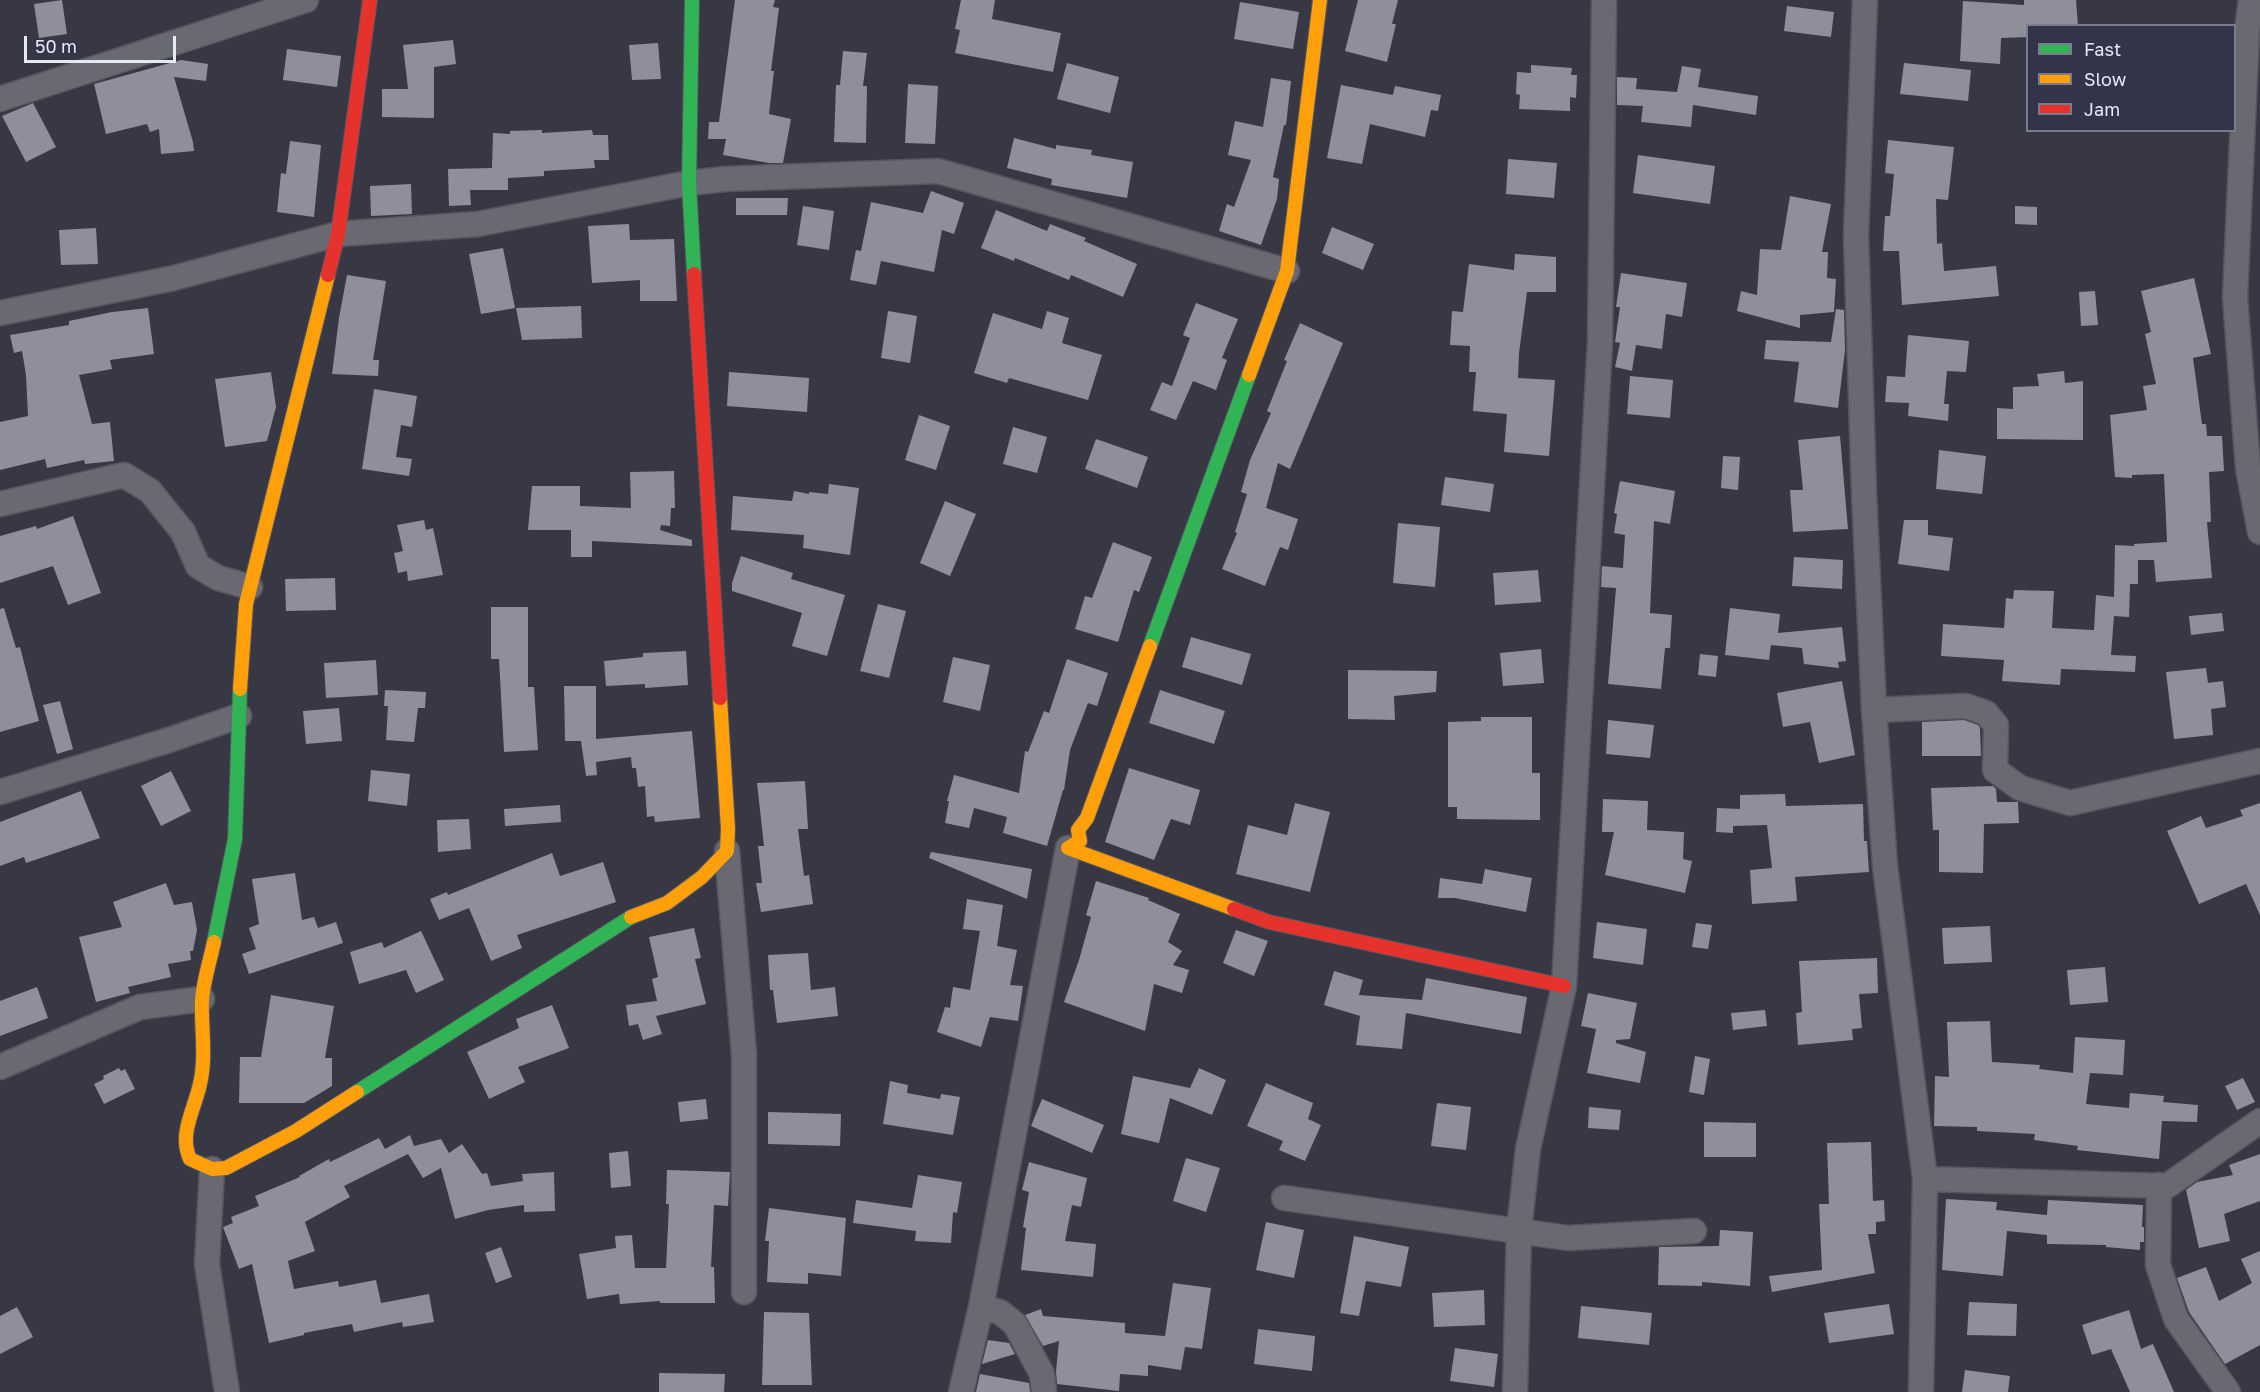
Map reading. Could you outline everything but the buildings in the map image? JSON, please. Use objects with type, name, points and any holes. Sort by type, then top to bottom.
[{"type":"street","points":[[0,99],[306,0]]},
{"type":"street","points":[[370,0],[338,234],[246,604],[235,839],[202,999],[204,1052],[200,1086],[185,1137],[185,1148],[190,1159],[212,1169],[226,1168],[296,1131],[634,915],[667,903],[702,877],[728,850]]},
{"type":"street","points":[[692,0],[689,183],[728,850],[744,1054],[744,1292]]},
{"type":"street","points":[[961,1392],[981,1307],[1068,848],[1080,841],[1078,830],[1087,818],[1287,271],[1320,0]]},
{"type":"street","points":[[1515,1392],[1519,1230],[1528,1149],[1564,987],[1600,342],[1604,0]]},
{"type":"street","points":[[1865,0],[1856,236],[1874,710],[1885,866],[1925,1179],[1921,1392]]},
{"type":"street","points":[[2251,0],[2247,31],[2235,297],[2248,468],[2260,532]]},
{"type":"street","points":[[0,313],[174,278],[338,234],[478,224],[689,183],[725,179],[938,171],[1287,271]]},
{"type":"street","points":[[0,504],[124,475],[150,491],[183,532],[198,566],[218,578],[250,587]]},
{"type":"street","points":[[1874,710],[1966,706],[1986,714],[1996,725],[1995,770],[2020,788],[2070,803],[2260,761]]},
{"type":"street","points":[[0,792],[239,716]]},
{"type":"street","points":[[1068,848],[1269,922],[1564,987]]},
{"type":"street","points":[[0,1067],[140,1007],[202,999]]},
{"type":"street","points":[[1925,1179],[2167,1186],[2260,1121]]},
{"type":"street","points":[[212,1169],[207,1264],[227,1392]]},
{"type":"street","points":[[2159,1185],[2158,1265],[2175,1319],[2228,1392]]},
{"type":"street","points":[[1284,1198],[1568,1238],[1694,1231]]},
{"type":"street","points":[[981,1307],[1000,1312],[1015,1324],[1042,1374],[1044,1392]]},
{"type":"traffic: fast","points":[[692,0],[689,183],[694,274]]},
{"type":"traffic: fast","points":[[1150,646],[1249,375]]},
{"type":"traffic: fast","points":[[214,942],[235,839],[240,689]]},
{"type":"traffic: fast","points":[[357,1092],[631,917]]},
{"type":"traffic: slow","points":[[1249,375],[1287,271],[1320,0]]},
{"type":"traffic: slow","points":[[240,689],[246,604],[328,275]]},
{"type":"traffic: slow","points":[[1150,646],[1087,818],[1078,830],[1080,841],[1068,848],[1234,909]]},
{"type":"traffic: slow","points":[[631,917],[667,903],[702,877],[727,851],[728,829],[720,698]]},
{"type":"traffic: slow","points":[[214,942],[203,994],[201,1077],[186,1132],[190,1159],[212,1169],[226,1168],[296,1131],[357,1092]]},
{"type":"traffic: jam","points":[[328,275],[338,234],[370,0]]},
{"type":"traffic: jam","points":[[694,274],[720,698]]},
{"type":"traffic: jam","points":[[1234,909],[1269,922],[1564,986]]}]
